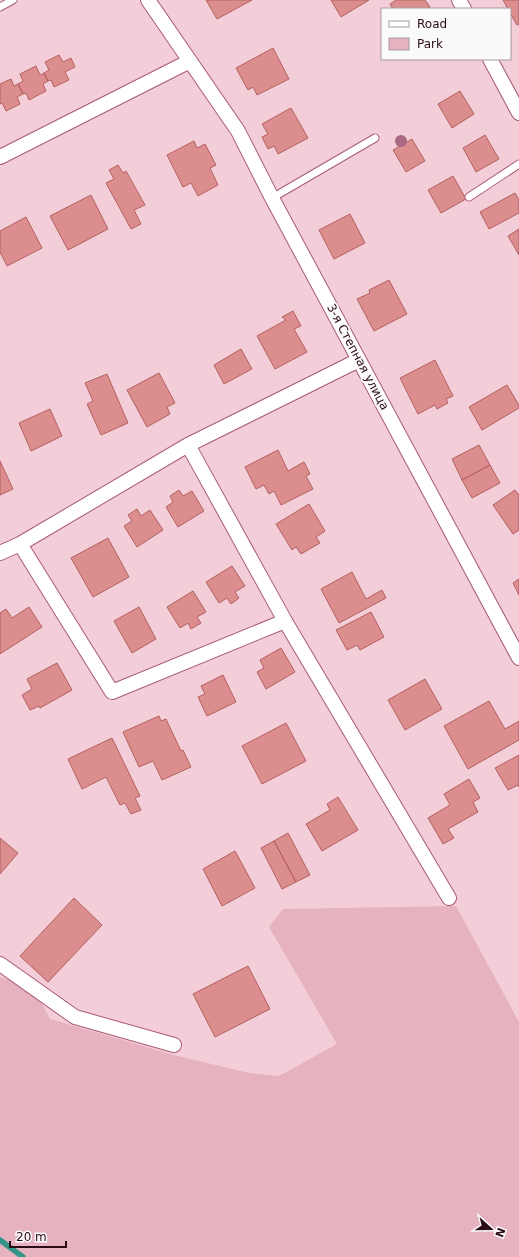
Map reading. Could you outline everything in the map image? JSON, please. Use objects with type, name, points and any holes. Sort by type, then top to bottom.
[{"type":"street","name":"3-я Степная улица","points":[[148,0],[238,131],[272,198],[519,658]]},
{"type":"street","points":[[491,60],[519,113]]},
{"type":"street","points":[[0,157],[190,61]]},
{"type":"street","points":[[0,553],[20,544],[188,445],[359,360]]},
{"type":"street","points":[[188,445],[285,621],[449,898]]},
{"type":"street","points":[[20,544],[112,692],[285,621]]},
{"type":"street","points":[[0,964],[75,1017],[174,1045]]},
{"type":"lane","points":[[0,7],[13,0]]},
{"type":"lane","points":[[272,198],[375,138]]},
{"type":"lane","points":[[469,197],[519,164]]},
{"type":"green space","points":[[456,906],[519,1022],[519,1257],[0,1257],[0,977],[34,988],[50,1019],[174,1055],[249,1073],[279,1076],[337,1044],[269,927],[283,909]]},
{"type":"building","points":[[206,0],[252,0],[217,19]]},
{"type":"building","points":[[331,0],[369,0],[341,17]]},
{"type":"building","points":[[396,0],[425,0],[430,7],[392,8],[390,4]]},
{"type":"building","points":[[503,0],[519,0],[519,24],[517,25],[511,15],[511,8],[507,8]]},
{"type":"building","points":[[273,48],[289,79],[257,95],[253,87],[248,90],[236,68]]},
{"type":"building","points":[[59,55],[63,62],[71,58],[75,67],[65,72],[69,80],[54,87],[51,80],[48,81],[44,73],[49,70],[45,62]]},
{"type":"building","points":[[36,66],[40,75],[44,73],[48,81],[43,84],[46,91],[29,100],[26,93],[23,94],[18,84],[23,81],[20,74]]},
{"type":"building","points":[[11,79],[14,86],[18,84],[23,94],[17,97],[20,104],[6,111],[2,103],[0,104],[0,84]]},
{"type":"building","points":[[460,91],[474,114],[452,128],[438,104]]},
{"type":"building","points":[[291,108],[308,138],[278,154],[274,146],[268,149],[262,137],[268,134],[262,124]]},
{"type":"building","points":[[485,135],[499,159],[476,172],[463,148]]},
{"type":"building","points":[[412,139],[425,161],[406,172],[393,150]]},
{"type":"building","points":[[194,141],[197,148],[205,144],[216,165],[210,168],[218,185],[198,196],[191,183],[183,187],[167,155]]},
{"type":"building","points":[[118,165],[123,173],[126,171],[145,205],[134,210],[141,224],[131,229],[106,183],[114,179],[109,170]]},
{"type":"building","points":[[453,176],[466,199],[441,213],[428,190]]},
{"type":"building","points":[[515,193],[519,200],[519,213],[489,229],[480,212]]},
{"type":"building","points":[[91,195],[108,229],[68,250],[50,216]]},
{"type":"building","points":[[350,214],[365,243],[334,259],[319,230]]},
{"type":"building","points":[[26,217],[42,248],[7,266],[0,252],[0,231]]},
{"type":"building","points":[[519,229],[519,255],[508,236]]},
{"type":"building","points":[[389,280],[407,314],[374,331],[357,299],[370,293],[369,290]]},
{"type":"building","points":[[293,311],[301,326],[294,329],[307,352],[275,369],[257,336],[286,320],[282,317]]},
{"type":"building","points":[[241,349],[252,369],[224,384],[214,365]]},
{"type":"building","points":[[435,360],[453,396],[446,399],[448,403],[437,409],[435,405],[418,414],[400,378]]},
{"type":"building","points":[[159,373],[175,403],[167,407],[170,414],[147,427],[127,390]]},
{"type":"building","points":[[107,374],[128,423],[101,435],[87,404],[93,401],[85,383]]},
{"type":"building","points":[[507,385],[519,405],[519,408],[482,430],[469,407]]},
{"type":"building","points":[[50,409],[62,436],[31,451],[19,423]]},
{"type":"building","points":[[479,445],[490,465],[462,480],[452,459]]},
{"type":"building","points":[[278,450],[288,471],[304,462],[310,474],[306,476],[313,489],[281,505],[274,491],[269,494],[264,485],[256,489],[245,467]]},
{"type":"building","points":[[0,461],[13,489],[0,495]]},
{"type":"building","points":[[490,465],[500,483],[472,498],[462,480]]},
{"type":"building","points":[[179,490],[183,496],[192,491],[204,511],[178,527],[166,507],[173,502],[170,496]]},
{"type":"building","points":[[515,490],[519,495],[519,530],[513,534],[493,505]]},
{"type":"building","points":[[309,504],[325,531],[316,537],[320,543],[301,554],[296,547],[292,550],[276,524]]},
{"type":"building","points":[[137,509],[141,516],[150,510],[163,530],[137,547],[124,526],[132,521],[128,515]]},
{"type":"building","points":[[108,538],[129,577],[93,597],[71,558]]},
{"type":"building","points":[[232,566],[245,586],[235,592],[239,598],[231,604],[227,598],[219,603],[206,582]]},
{"type":"building","points":[[352,572],[366,599],[382,590],[386,598],[339,623],[321,589]]},
{"type":"building","points":[[519,579],[519,595],[513,583]]},
{"type":"building","points":[[193,591],[206,612],[197,617],[201,623],[191,629],[188,623],[180,628],[167,607]]},
{"type":"building","points":[[29,607],[42,627],[0,654],[0,613],[6,609],[12,618]]},
{"type":"building","points":[[139,607],[156,639],[132,653],[114,621]]},
{"type":"building","points":[[371,612],[384,637],[360,650],[357,645],[347,650],[336,630]]},
{"type":"building","points":[[281,648],[295,672],[266,689],[257,672],[264,668],[260,660]]},
{"type":"building","points":[[57,663],[72,690],[40,708],[39,706],[30,710],[22,695],[32,689],[27,679]]},
{"type":"building","points":[[223,675],[236,702],[207,716],[198,697],[205,694],[201,686]]},
{"type":"building","points":[[425,679],[442,709],[405,730],[388,700]]},
{"type":"building","points":[[489,701],[505,729],[519,721],[519,740],[468,769],[444,726]]},
{"type":"building","points":[[159,716],[161,721],[166,719],[181,751],[183,750],[191,767],[162,780],[153,761],[139,767],[123,732]]},
{"type":"building","points":[[286,723],[306,761],[262,784],[242,746]]},
{"type":"building","points":[[112,738],[140,796],[135,798],[141,810],[131,814],[125,803],[120,805],[106,777],[82,789],[68,759]]},
{"type":"building","points":[[519,755],[519,787],[518,785],[508,790],[495,768]]},
{"type":"building","points":[[469,779],[480,798],[473,802],[478,812],[448,829],[454,838],[443,844],[428,818],[450,805],[444,794]]},
{"type":"building","points":[[338,797],[358,830],[322,851],[306,824],[330,810],[327,804]]},
{"type":"building","points":[[288,833],[310,875],[296,882],[274,841]]},
{"type":"building","points":[[0,838],[18,853],[0,874]]},
{"type":"building","points":[[274,841],[296,882],[282,889],[261,848]]},
{"type":"building","points":[[235,851],[255,888],[222,906],[203,869]]},
{"type":"building","points":[[74,898],[102,925],[48,982],[20,956]]},
{"type":"building","points":[[248,966],[270,1009],[215,1037],[193,994]]},
{"type":"waterway","points":[[0,1240],[23,1257]]}]
